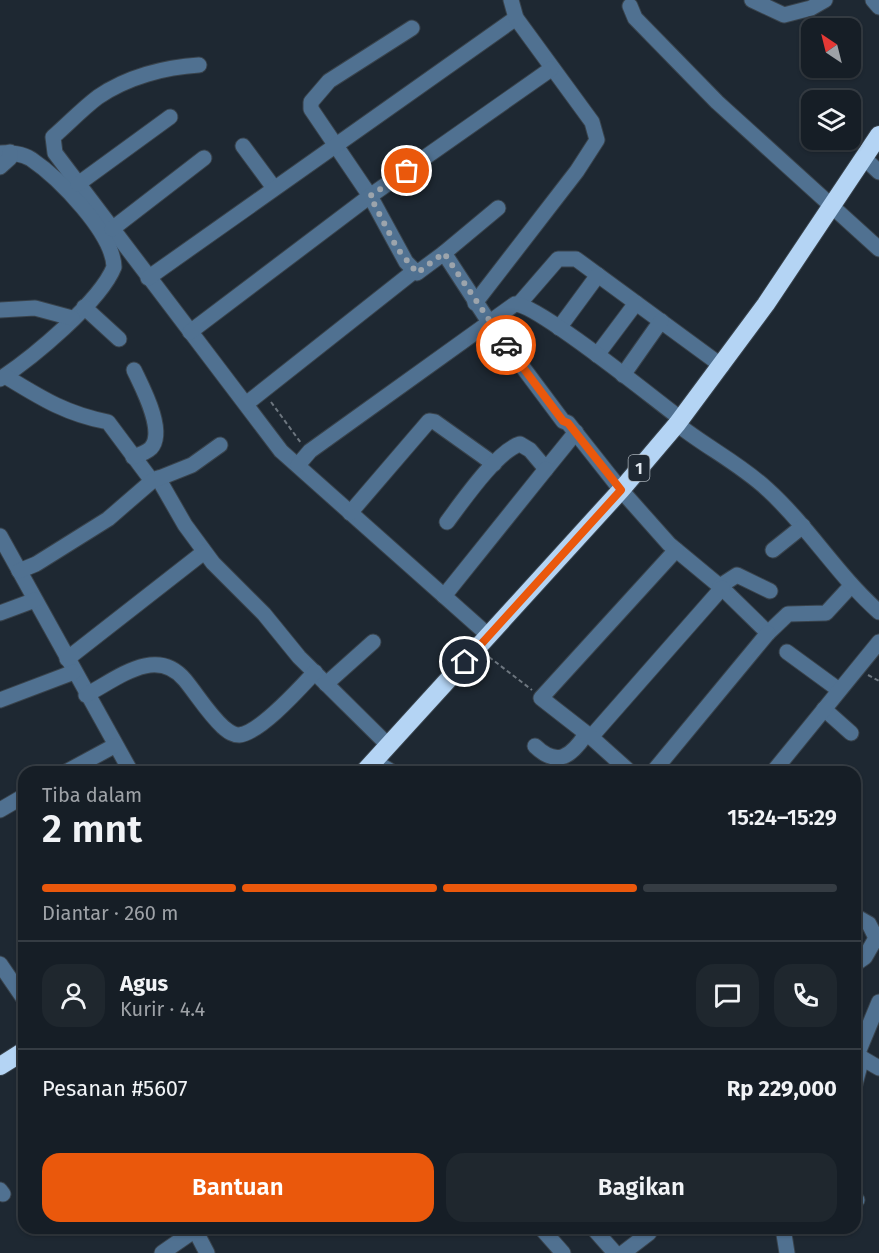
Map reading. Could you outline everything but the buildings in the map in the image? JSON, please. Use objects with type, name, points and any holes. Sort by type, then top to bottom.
[{"type":"highway","name":"1","points":[[370,766],[621,490],[679,421],[766,304],[830,205],[879,135]]},
{"type":"highway","points":[[0,1066],[18,1055]]},
{"type":"street","points":[[475,303],[577,171],[597,140],[592,122],[551,69],[516,18],[511,0]]},
{"type":"street","points":[[752,0],[784,15],[811,8],[825,0]]},
{"type":"street","points":[[873,0],[879,7]]},
{"type":"street","points":[[630,6],[635,18],[717,102],[879,249]]},
{"type":"street","points":[[148,278],[516,18]]},
{"type":"street","points":[[412,28],[329,81],[314,96],[310,109],[370,196],[397,248],[414,272]]},
{"type":"street","points":[[199,64],[176,66],[137,77],[108,91],[53,137],[55,153],[281,451],[444,596],[483,642]]},
{"type":"street","points":[[190,332],[370,196],[551,69]]},
{"type":"street","points":[[78,184],[170,117]]},
{"type":"street","points":[[243,146],[274,188]]},
{"type":"street","points":[[0,167],[10,158],[5,153]]},
{"type":"street","points":[[5,153],[30,158],[70,193],[110,247],[114,257],[111,275],[84,307],[21,366],[3,378],[53,406],[80,417],[108,422],[133,457],[155,479],[204,552],[326,684],[389,746]]},
{"type":"street","points":[[863,157],[879,172]]},
{"type":"street","points":[[112,229],[204,158]]},
{"type":"street","points":[[246,404],[414,272],[418,273],[444,253],[498,208]]},
{"type":"street","points":[[444,253],[489,322],[563,421],[576,432],[621,490],[676,550],[721,587],[768,633]]},
{"type":"street","points":[[519,304],[563,257],[576,259],[722,366]]},
{"type":"street","points":[[559,327],[598,275]]},
{"type":"street","points":[[597,355],[636,303]]},
{"type":"street","points":[[298,465],[310,451],[514,304],[519,304],[559,327],[597,355],[755,478],[802,526],[850,587],[879,612]]},
{"type":"street","points":[[84,307],[119,339]]},
{"type":"street","points":[[0,310],[35,308],[72,318]]},
{"type":"street","points":[[623,375],[661,321]]},
{"type":"street","points":[[133,457],[148,450],[153,444],[154,418],[134,370]]},
{"type":"street","points":[[350,513],[429,421],[435,422],[494,464]]},
{"type":"street","points":[[444,596],[576,432]]},
{"type":"street","points":[[447,522],[494,464],[513,447],[520,444],[530,450],[546,469]]},
{"type":"street","points":[[19,571],[36,564],[108,519],[155,479],[192,465],[220,445]]},
{"type":"street","points":[[773,550],[802,526]]},
{"type":"street","points":[[0,536],[127,766]]},
{"type":"street","points":[[623,766],[542,698],[676,550]]},
{"type":"street","points":[[0,700],[70,666],[204,552]]},
{"type":"street","points":[[535,746],[546,756],[559,758],[571,753],[729,578],[737,575],[771,591]]},
{"type":"street","points":[[659,766],[768,633],[788,614],[826,613],[850,587]]},
{"type":"street","points":[[0,613],[35,600]]},
{"type":"street","points":[[326,684],[373,642]]},
{"type":"street","points":[[778,766],[879,642]]},
{"type":"street","points":[[787,652],[839,690]]},
{"type":"street","points":[[86,695],[144,665],[162,663],[183,678],[212,716],[229,733],[241,735],[267,718],[315,672]]},
{"type":"street","points":[[824,709],[851,733]]},
{"type":"street","points":[[77,766],[114,746]]},
{"type":"street","points":[[0,810],[18,800]]},
{"type":"street","points":[[861,920],[868,924],[876,938],[861,960]]},
{"type":"street","points":[[0,964],[18,990]]},
{"type":"street","points":[[861,1048],[879,1002]]},
{"type":"street","points":[[861,1058],[878,1066]]},
{"type":"street","points":[[162,1253],[188,1234]]},
{"type":"street","points":[[198,1234],[207,1253]]},
{"type":"street","points":[[546,1234],[562,1253]]},
{"type":"street","points":[[598,1234],[615,1253]]},
{"type":"street","points":[[623,1253],[648,1234]]},
{"type":"street","points":[[784,1234],[787,1253]]},
{"type":"path","points":[[262,391],[310,451]]},
{"type":"path","points":[[483,642],[542,698]]},
{"type":"way so far","points":[[407,171],[370,196],[397,248],[417,273],[444,253],[475,303],[506,345]]},
{"type":"route","points":[[465,662],[621,490],[576,432],[563,421],[506,345]]}]
